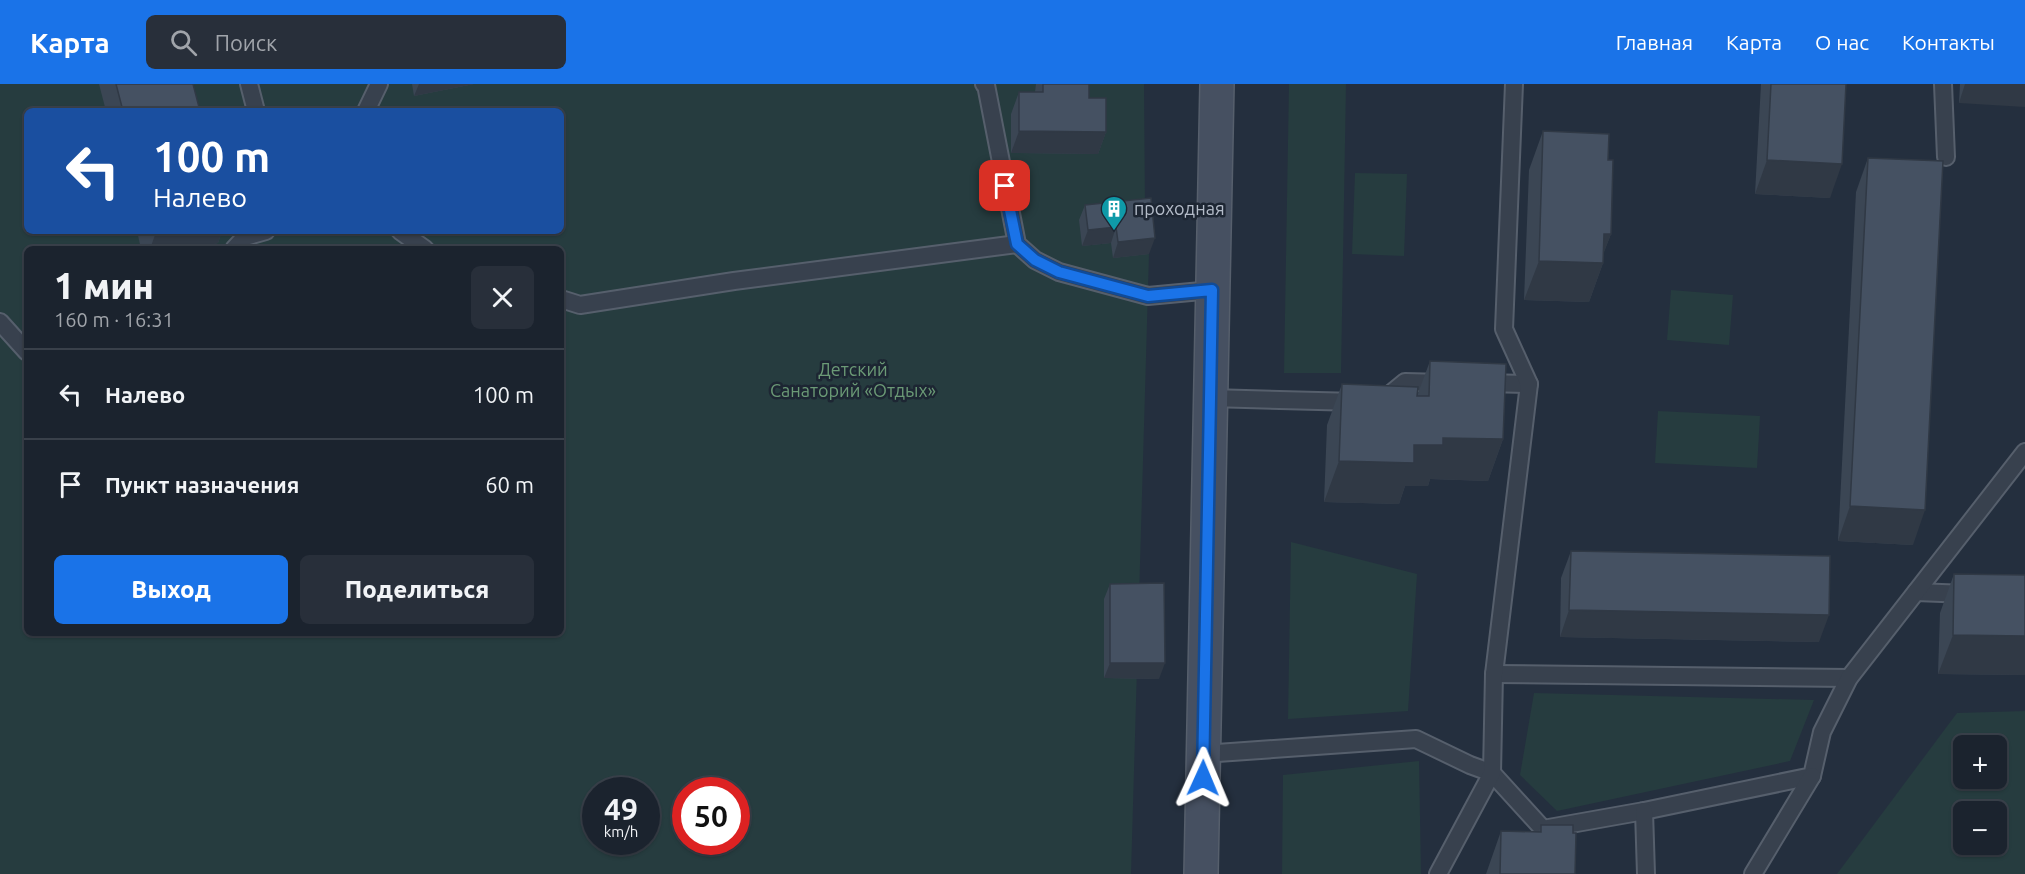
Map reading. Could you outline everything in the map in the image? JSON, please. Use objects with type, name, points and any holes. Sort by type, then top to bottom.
[{"type":"main road","points":[[1201,874],[1217,84]]},
{"type":"lane","points":[[249,84],[255,108]]},
{"type":"lane","points":[[367,108],[379,84]]},
{"type":"lane","points":[[984,84],[987,85],[1017,244],[1035,260],[1059,272],[1148,296],[1212,290]]},
{"type":"lane","points":[[1438,874],[1491,773],[1494,674],[1529,384],[1504,329],[1514,84]]},
{"type":"lane","points":[[1943,84],[1946,157]]},
{"type":"lane","points":[[237,246],[245,237],[256,234]]},
{"type":"lane","points":[[404,234],[421,246]]},
{"type":"lane","points":[[564,300],[580,305],[734,281],[1017,244]]},
{"type":"lane","points":[[0,322],[24,349]]},
{"type":"lane","points":[[1210,398],[1362,402],[1384,400],[1405,382],[1529,384]]},
{"type":"lane","points":[[1753,874],[1812,776],[1822,732],[1849,678],[2025,452]]},
{"type":"lane","points":[[1916,592],[1981,594]]},
{"type":"lane","points":[[1494,674],[1849,678]]},
{"type":"lane","points":[[1203,754],[1416,739],[1491,773],[1543,829],[1644,811],[1812,776]]},
{"type":"lane","points":[[1644,811],[1646,874]]},
{"type":"green space","name":"Детский Санаторий «Отдых»","points":[[0,84],[1144,84],[1145,213],[1149,254],[1131,874],[0,874]]},
{"type":"green space","points":[[1289,84],[1346,84],[1341,373],[1284,373]]},
{"type":"green space","points":[[1355,173],[1407,174],[1404,256],[1352,254]]},
{"type":"green space","points":[[1671,290],[1733,295],[1729,345],[1667,340]]},
{"type":"green space","points":[[1658,411],[1760,416],[1757,468],[1655,463]]},
{"type":"green space","points":[[1291,542],[1417,574],[1408,711],[1288,719]]},
{"type":"green space","points":[[1534,693],[1814,700],[1790,761],[1557,811],[1520,775]]},
{"type":"green space","points":[[2025,711],[2025,874],[1837,874],[1957,713]]},
{"type":"green space","points":[[1419,761],[1421,874],[1282,874],[1283,775]]},
{"type":"building","points":[[116,84],[193,84],[199,108],[122,108]]},
{"type":"building","points":[[1043,84],[1089,84],[1089,98],[1106,98],[1106,132],[1019,131],[1019,92],[1043,92]]},
{"type":"building","points":[[1771,84],[1846,84],[1842,164],[1767,160]]},
{"type":"building","points":[[1543,131],[1609,134],[1608,160],[1613,160],[1611,234],[1604,234],[1603,263],[1539,261]]},
{"type":"building","points":[[1868,158],[1943,161],[1925,510],[1850,506]]},
{"type":"building","points":[[1151,198],[1155,238],[1118,242],[1116,227],[1088,230],[1085,205]]},
{"type":"building","points":[[1430,361],[1506,364],[1503,439],[1443,438],[1443,445],[1414,445],[1414,463],[1339,461],[1342,384],[1418,387],[1417,396],[1429,396]]},
{"type":"building","points":[[1571,551],[1830,556],[1829,615],[1569,610]]},
{"type":"building","points":[[1954,574],[2025,575],[2025,636],[1953,635]]},
{"type":"building","points":[[1164,583],[1165,663],[1110,663],[1110,584]]},
{"type":"building","points":[[1541,825],[1573,825],[1573,833],[1576,833],[1575,874],[1500,874],[1501,831],[1541,832]]},
{"type":"place","name":"проходная","points":[[1114,232]]},
{"type":"route","points":[[1005,186],[1017,244],[1035,260],[1059,272],[1148,296],[1212,290],[1203,778]]}]
